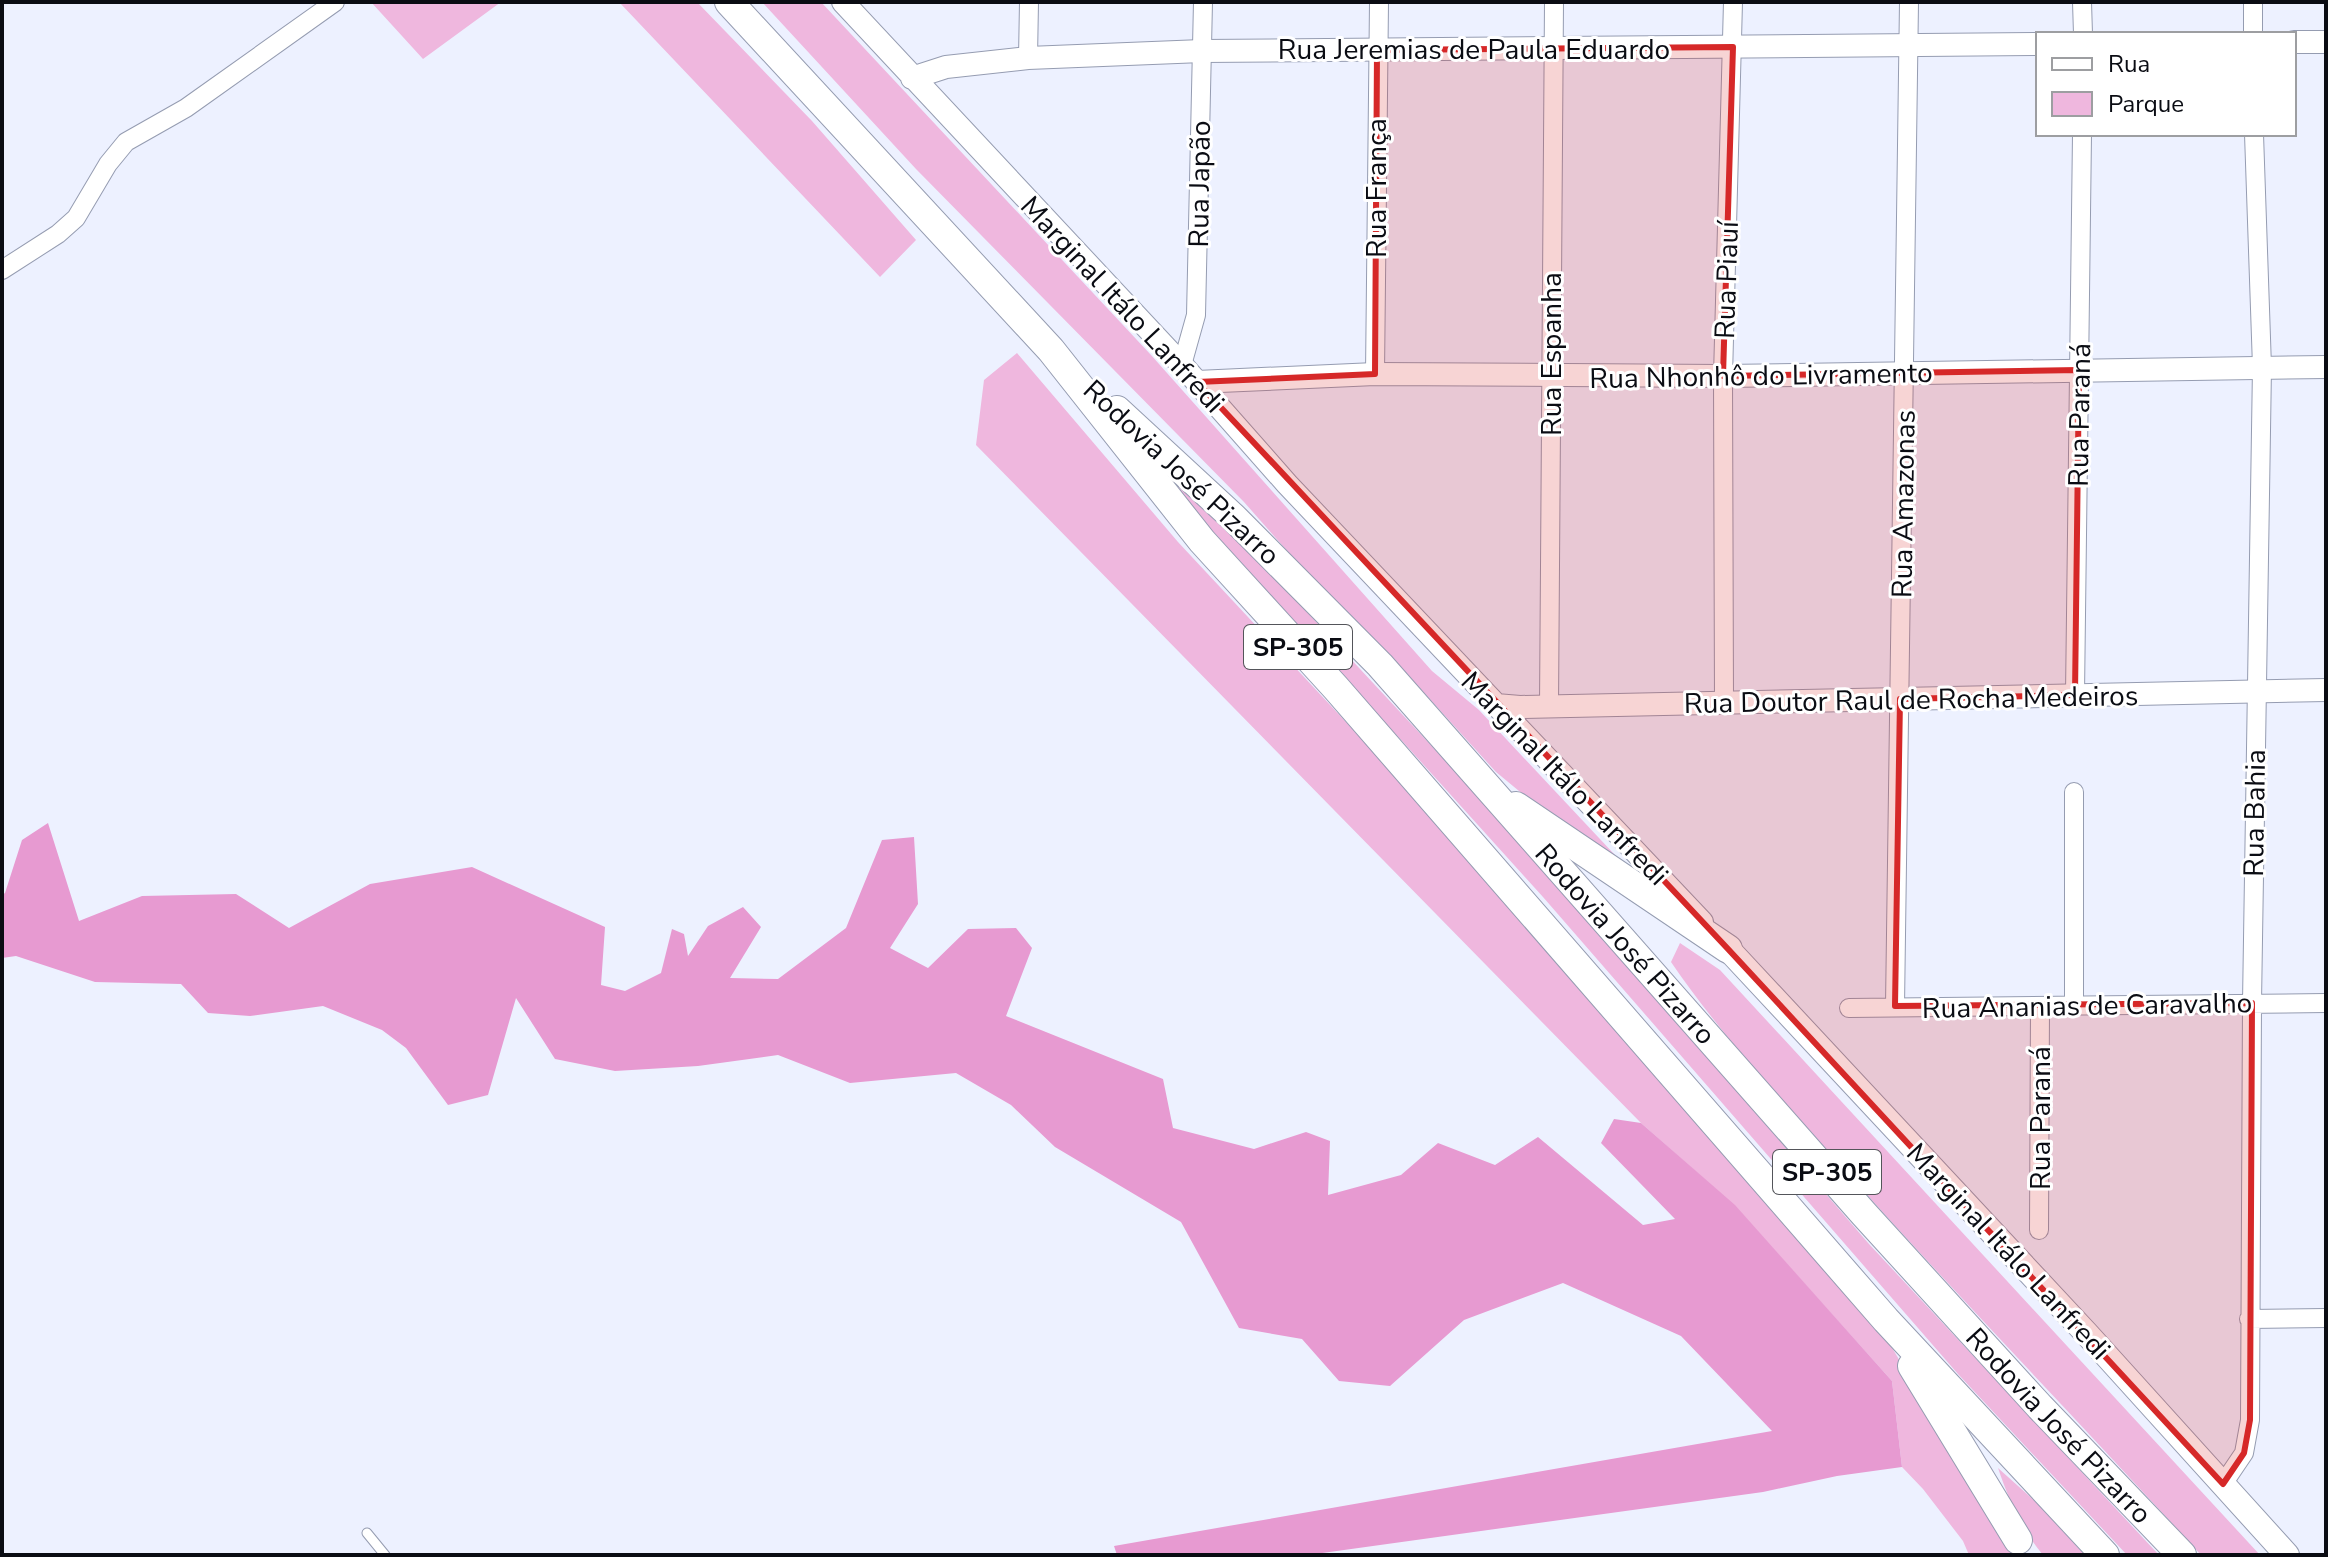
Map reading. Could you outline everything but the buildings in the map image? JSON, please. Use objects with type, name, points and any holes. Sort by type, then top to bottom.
[{"type":"main road","name":"Rodovia José Pizarro","points":[[729,2],[1051,350],[1202,541],[1336,688],[1886,1320],[2105,1555]]},
{"type":"main road","name":"Rodovia José Pizarro","points":[[1051,350],[1234,518],[1380,665],[1864,1214],[2182,1555]]},
{"type":"main road","points":[[1481,782],[1728,949]]},
{"type":"main road","name":"Marginal Itálo Lanfredi","points":[[1728,949],[2087,1334],[2287,1555]]},
{"type":"main road","points":[[1886,1320],[2023,1548]]},
{"type":"street","points":[[2,270],[58,234],[76,218],[108,164],[126,142],[186,108],[335,2]]},
{"type":"street","name":"Marginal Itálo Lanfredi","points":[[843,2],[1182,365],[1287,484],[1728,949]]},
{"type":"street","points":[[1028,58],[1029,2]]},
{"type":"street","name":"Rua Japão","points":[[1182,365],[1196,315],[1203,2]]},
{"type":"street","name":"Rua França","points":[[1375,374],[1379,2]]},
{"type":"street","name":"Rua Espanha","points":[[1549,707],[1554,2]]},
{"type":"street","name":"Rua Piauí","points":[[1724,703],[1723,376],[1733,2]]},
{"type":"street","name":"Rua Amazonas","points":[[1895,1006],[1909,2]]},
{"type":"street","points":[[2082,2],[2083,32]]},
{"type":"street","points":[[2253,2],[2253,32]]},
{"type":"street","points":[[2296,42],[2326,42]]},
{"type":"street","name":"Rua Jeremias de Paula Eduardo","points":[[912,78],[946,67],[1028,58],[1202,51],[2036,44]]},
{"type":"street","name":"Rua Paraná","points":[[2075,695],[2082,136]]},
{"type":"street","name":"Rua Bahia","points":[[2223,1484],[2244,1453],[2250,1420],[2252,1003],[2262,367],[2254,136]]},
{"type":"street","name":"Rua Nhonhô do Livramento","points":[[1197,382],[1375,374],[1723,376],[2326,367]]},
{"type":"street","name":"Rua Doutor Raul de Rocha Medeiros","points":[[1496,705],[1549,707],[2326,690]]},
{"type":"street","points":[[2074,792],[2074,1005]]},
{"type":"street","name":"Rua Ananias de Caravalho","points":[[1849,1008],[2326,1003]]},
{"type":"street","name":"Rua Paraná","points":[[2039,1230],[2040,1006]]},
{"type":"street","points":[[2249,1319],[2326,1318]]},
{"type":"lane","points":[[367,1533],[385,1555]]},
{"type":"highlighted area","points":[[1733,47],[1723,376],[2079,370],[2075,695],[1900,699],[1895,1006],[2252,1003],[2250,1420],[2244,1453],[2223,1484],[1728,949],[1197,382],[1375,374],[1377,50]]},
{"type":"green space","points":[[371,2],[501,2],[423,59]]},
{"type":"green space","points":[[619,2],[697,2],[812,121],[916,240],[880,277]]},
{"type":"green space","points":[[762,2],[821,2],[1151,355],[1432,671],[1479,710],[1644,886],[1588,848],[1496,772],[1387,652],[1312,579],[1244,502],[916,169]]},
{"type":"green space","points":[[1017,353],[1178,542],[1401,781],[1876,1321],[2016,1555],[1969,1555],[1963,1541],[1902,1467],[1892,1381],[1735,1206],[1641,1123],[976,445],[984,380]]},
{"type":"green space","points":[[1161,469],[1228,527],[1535,857],[1869,1244],[2159,1555],[2127,1555],[1958,1374],[1543,897],[1403,742],[1261,592]]},
{"type":"green space","points":[[1680,943],[1720,970],[2260,1555],[2201,1555],[1893,1224],[1757,1072],[1671,962]]},
{"type":"green space","points":[[1998,1468],[2037,1503],[2085,1555],[2043,1555],[2016,1514]]},
{"type":"shaded area","points":[[48,823],[79,921],[142,896],[236,894],[289,928],[370,884],[472,867],[605,927],[601,985],[625,991],[661,973],[672,929],[684,934],[688,956],[708,926],[743,907],[761,927],[730,978],[778,979],[846,928],[882,840],[914,837],[918,904],[890,948],[928,968],[968,929],[1016,928],[1032,948],[1006,1016],[1163,1079],[1173,1128],[1254,1149],[1306,1132],[1330,1141],[1328,1195],[1401,1175],[1438,1143],[1495,1165],[1538,1137],[1643,1225],[1675,1219],[1601,1143],[1614,1119],[1641,1123],[1735,1205],[1892,1381],[1902,1467],[1837,1476],[1763,1492],[1308,1555],[1117,1555],[1114,1546],[1772,1431],[1681,1336],[1563,1283],[1464,1320],[1390,1386],[1339,1381],[1302,1339],[1239,1328],[1181,1222],[1055,1147],[1011,1105],[956,1073],[850,1083],[778,1055],[698,1066],[615,1071],[555,1059],[516,998],[488,1095],[448,1105],[406,1048],[382,1030],[323,1006],[250,1016],[208,1013],[181,984],[95,982],[16,956],[2,958],[2,895],[22,840]]}]
